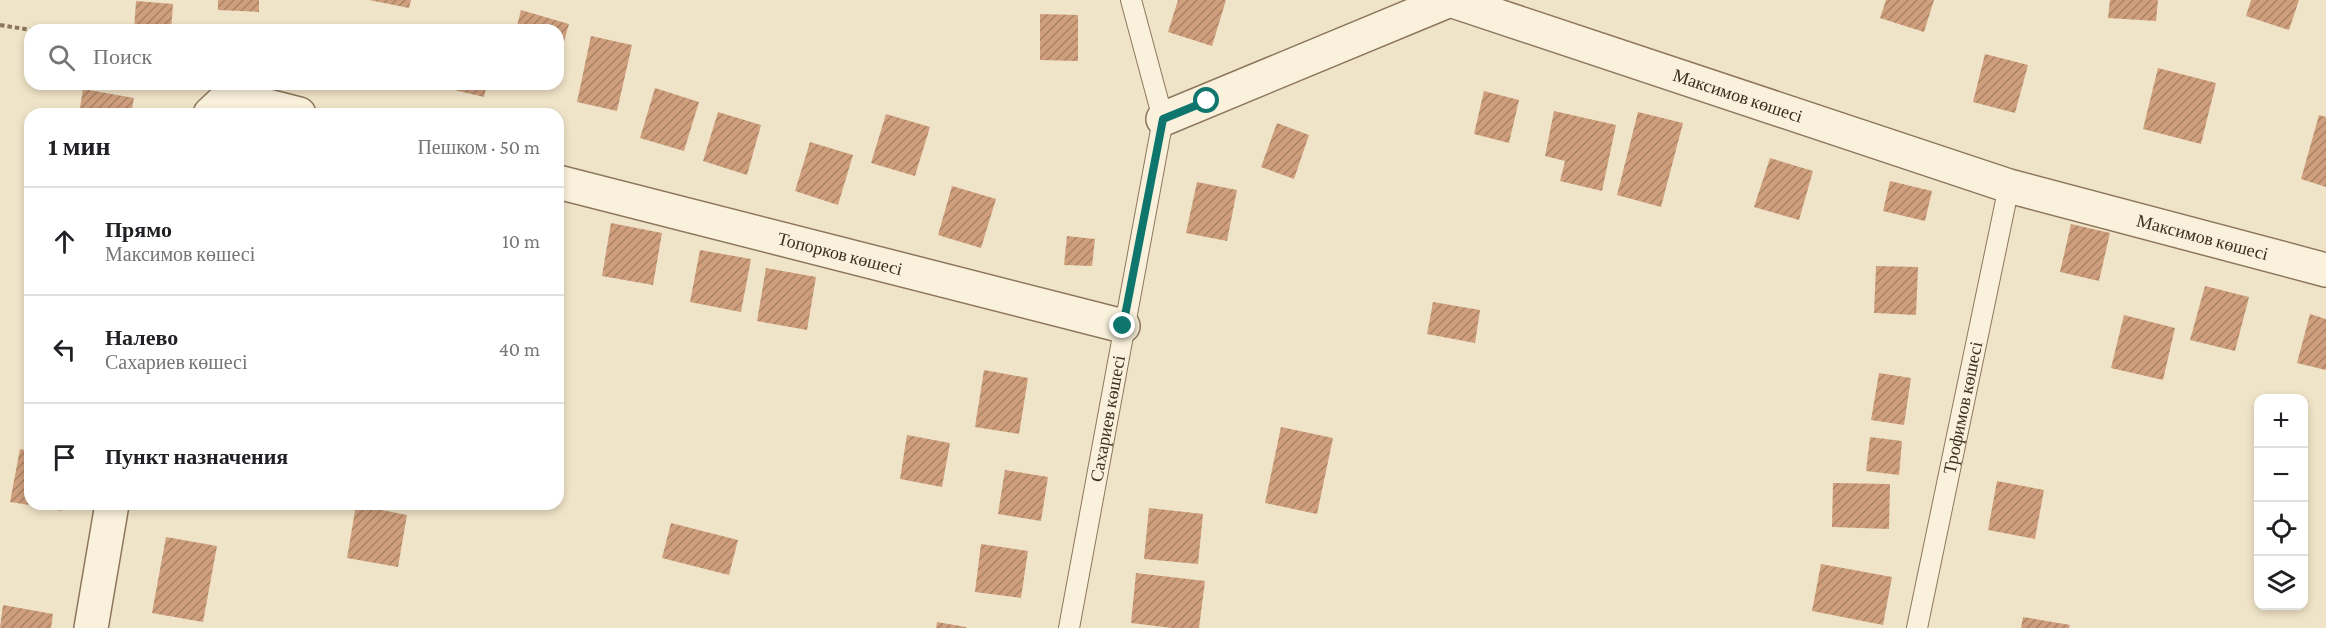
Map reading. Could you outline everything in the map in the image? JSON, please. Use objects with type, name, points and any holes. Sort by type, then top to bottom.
[{"type":"street","name":"Максимов көшесі","points":[[1163,119],[1450,0],[2009,186],[2326,270]]},
{"type":"street","points":[[220,105],[246,108]]},
{"type":"street","name":"Топорков көшесі","points":[[564,184],[1123,326]]},
{"type":"street","points":[[92,628],[111,510]]},
{"type":"lane","name":"Сахариев көшесі","points":[[1069,628],[1163,119],[1131,0]]},
{"type":"lane","name":"Трофимов көшесі","points":[[1917,628],[2009,186]]},
{"type":"path","points":[[0,25],[24,29]]},
{"type":"building","points":[[218,0],[259,0],[259,12],[218,10]]},
{"type":"building","points":[[369,0],[411,0],[409,8]]},
{"type":"building","points":[[1178,0],[1226,0],[1212,46],[1168,32]]},
{"type":"building","points":[[1886,0],[1934,0],[1924,32],[1880,18]]},
{"type":"building","points":[[2110,0],[2158,0],[2156,21],[2108,18]]},
{"type":"building","points":[[2251,0],[2299,0],[2289,30],[2246,16]]},
{"type":"building","points":[[136,1],[173,4],[171,24],[134,24]]},
{"type":"building","points":[[521,10],[569,24],[564,42],[564,24],[518,24]]},
{"type":"building","points":[[1040,14],[1078,15],[1078,61],[1040,60]]},
{"type":"building","points":[[591,36],[632,45],[617,111],[577,102]]},
{"type":"building","points":[[1985,54],[2028,65],[2015,113],[1973,102]]},
{"type":"building","points":[[2158,68],[2216,83],[2201,144],[2143,129]]},
{"type":"building","points":[[655,88],[699,102],[684,151],[640,138]]},
{"type":"building","points":[[83,90],[134,98],[132,108],[80,108]]},
{"type":"building","points":[[454,90],[486,90],[484,97]]},
{"type":"building","points":[[1484,91],[1519,100],[1509,143],[1474,134]]},
{"type":"building","points":[[1554,111],[1616,125],[1602,191],[1560,181],[1565,161],[1545,156]]},
{"type":"building","points":[[718,112],[761,125],[747,175],[703,161]]},
{"type":"building","points":[[1638,112],[1683,123],[1661,207],[1617,195]]},
{"type":"building","points":[[886,114],[930,127],[915,176],[871,163]]},
{"type":"building","points":[[2319,115],[2326,117],[2326,187],[2301,179]]},
{"type":"building","points":[[1277,123],[1309,135],[1294,179],[1261,167]]},
{"type":"building","points":[[810,142],[853,155],[838,205],[795,191]]},
{"type":"building","points":[[1770,158],[1813,171],[1799,220],[1754,207]]},
{"type":"building","points":[[1890,181],[1932,191],[1925,221],[1883,211]]},
{"type":"building","points":[[1197,182],[1237,190],[1227,241],[1186,233]]},
{"type":"building","points":[[952,186],[996,199],[981,248],[938,235]]},
{"type":"building","points":[[611,223],[662,233],[653,285],[602,276]]},
{"type":"building","points":[[2071,224],[2110,233],[2099,281],[2060,272]]},
{"type":"building","points":[[1067,236],[1095,239],[1092,266],[1064,265]]},
{"type":"building","points":[[700,250],[751,259],[741,312],[690,302]]},
{"type":"building","points":[[1876,266],[1918,267],[1916,315],[1874,313]]},
{"type":"building","points":[[766,268],[816,277],[807,330],[757,321]]},
{"type":"building","points":[[2205,286],[2249,297],[2235,351],[2190,340]]},
{"type":"building","points":[[1433,302],[1480,310],[1475,343],[1427,334]]},
{"type":"building","points":[[2310,314],[2326,319],[2326,370],[2297,363]]},
{"type":"building","points":[[2124,315],[2175,328],[2163,380],[2111,368]]},
{"type":"building","points":[[984,370],[1028,378],[1019,434],[975,427]]},
{"type":"building","points":[[1879,373],[1911,378],[1904,425],[1871,420]]},
{"type":"building","points":[[1281,427],[1333,438],[1317,514],[1265,503]]},
{"type":"building","points":[[907,435],[950,443],[942,487],[900,479]]},
{"type":"building","points":[[1870,437],[1902,441],[1899,475],[1866,471]]},
{"type":"building","points":[[20,449],[24,450],[24,504],[10,502]]},
{"type":"building","points":[[1005,470],[1048,477],[1041,521],[998,514]]},
{"type":"building","points":[[1997,481],[2044,490],[2035,539],[1988,530]]},
{"type":"building","points":[[1833,483],[1890,484],[1889,529],[1832,527]]},
{"type":"building","points":[[1149,508],[1203,514],[1198,564],[1144,559]]},
{"type":"building","points":[[355,510],[382,510],[407,515],[398,567],[347,558]]},
{"type":"building","points":[[671,523],[738,540],[729,575],[662,558]]},
{"type":"building","points":[[166,537],[217,546],[203,622],[152,613]]},
{"type":"building","points":[[981,544],[1028,551],[1021,598],[975,592]]},
{"type":"building","points":[[1821,564],[1892,577],[1883,625],[1812,611]]},
{"type":"building","points":[[1136,573],[1205,581],[1199,628],[1172,628],[1131,623]]},
{"type":"building","points":[[3,605],[53,614],[51,628],[0,628]]},
{"type":"building","points":[[2023,617],[2070,625],[2069,628],[2021,628]]},
{"type":"building","points":[[937,622],[966,627],[966,628],[936,628]]},
{"type":"route","points":[[1123,326],[1163,119],[1207,101]]}]
